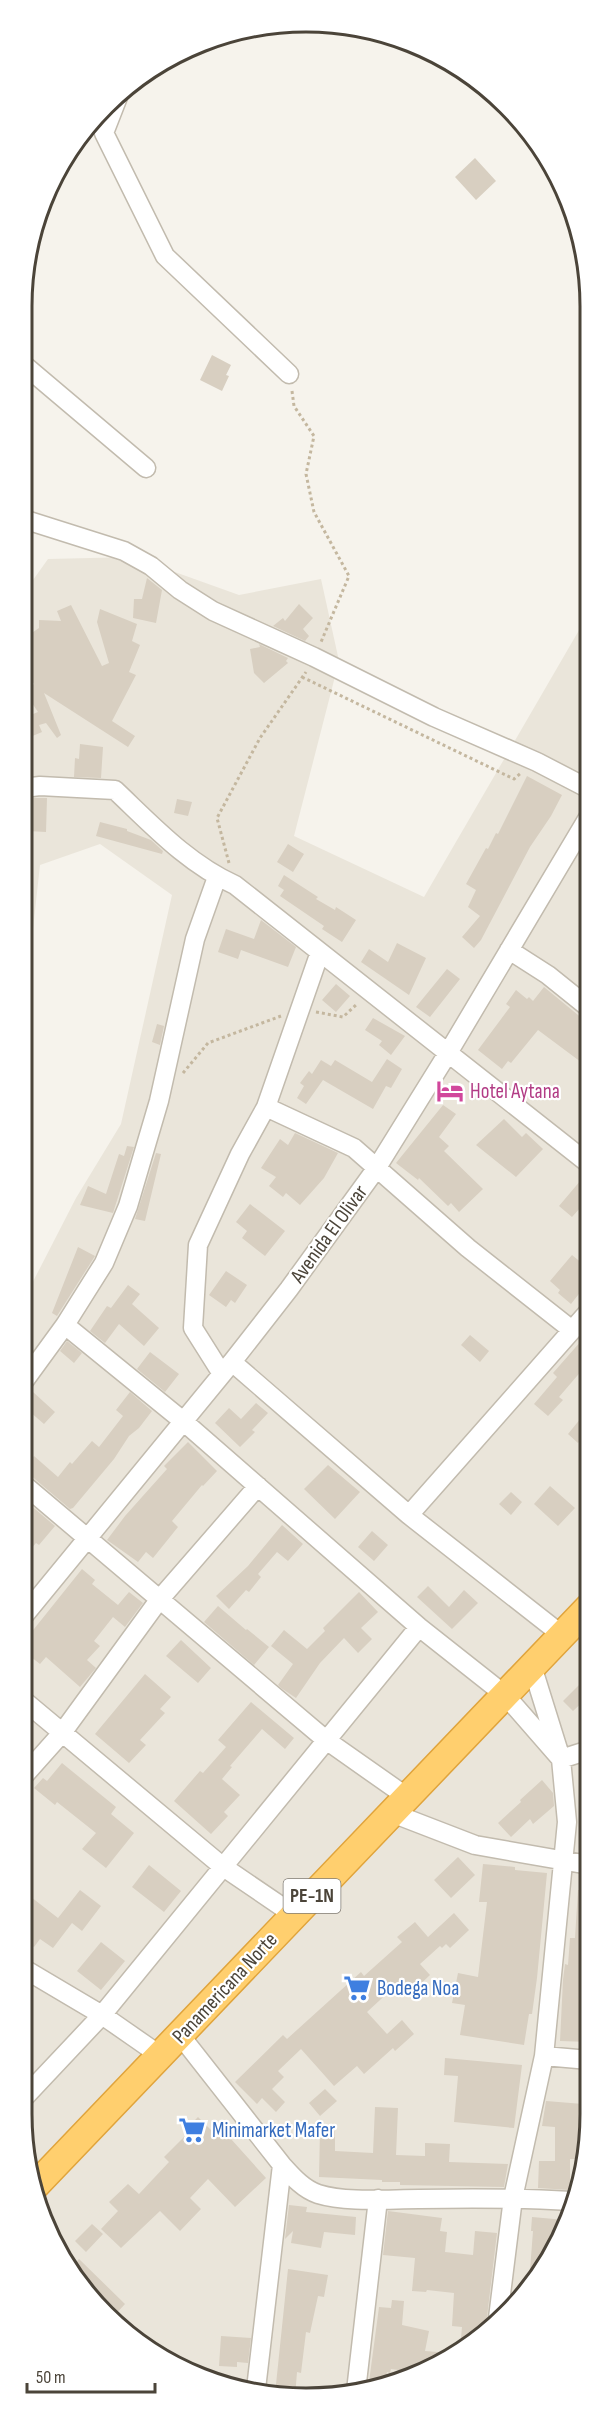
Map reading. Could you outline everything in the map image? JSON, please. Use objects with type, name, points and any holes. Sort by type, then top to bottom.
[{"type":"highway","name":"Panamericana Norte","points":[[40,2181],[580,1616]]},
{"type":"street","points":[[112,112],[104,133],[165,256],[289,374]]},
{"type":"street","points":[[32,372],[146,468]]},
{"type":"street","points":[[32,522],[124,552],[150,566],[180,590],[213,611],[314,657],[434,717],[537,762],[580,784]]},
{"type":"street","points":[[32,787],[115,790],[169,842],[217,877],[235,885],[580,1157]]},
{"type":"street","name":"Avenida El Olivar","points":[[32,1606],[227,1368],[289,1289],[376,1169],[580,831]]},
{"type":"street","points":[[32,1370],[65,1325],[104,1263],[128,1206],[159,1101],[195,939],[217,877]]},
{"type":"street","points":[[509,950],[548,975],[580,1001]]},
{"type":"street","points":[[320,952],[266,1107],[240,1154],[198,1245],[193,1328],[227,1368],[562,1635]]},
{"type":"street","points":[[266,1107],[354,1148],[468,1248],[572,1330]]},
{"type":"street","points":[[409,1515],[580,1321]]},
{"type":"street","points":[[65,1325],[183,1421],[419,1627],[505,1695],[561,1759]]},
{"type":"street","points":[[32,1767],[62,1733],[159,1600],[258,1486]]},
{"type":"street","points":[[32,1491],[400,1805],[475,1845],[580,1864]]},
{"type":"street","points":[[32,2089],[102,2015],[419,1627]]},
{"type":"street","points":[[499,2308],[513,2198],[544,2056],[567,1822],[561,1759],[532,1666]]},
{"type":"street","points":[[32,1708],[222,1866],[294,1915]]},
{"type":"street","points":[[561,1759],[580,1753]]},
{"type":"street","points":[[32,1974],[102,2015],[161,2056]]},
{"type":"street","points":[[180,2036],[282,2165],[298,2183],[315,2193],[332,2198],[513,2198],[566,2201]]},
{"type":"street","points":[[544,2056],[580,2059]]},
{"type":"street","points":[[257,2383],[282,2165]]},
{"type":"street","points":[[357,2383],[378,2199]]},
{"type":"path","points":[[302,677],[514,778],[537,762]]},
{"type":"path","points":[[180,1077],[208,1043],[301,1009],[343,1017],[369,992]]},
{"type":"shaded area","points":[[133,557],[239,595],[321,579],[339,661],[294,836],[424,897],[580,628],[580,2131],[578,2149],[571,2184],[560,2218],[534,2266],[500,2307],[459,2341],[411,2367],[377,2378],[342,2385],[288,2387],[235,2378],[201,2367],[169,2351],[139,2331],[100,2294],[68,2250],[46,2201],[34,2149],[32,2131],[32,1284],[76,1198],[121,1124],[172,895],[100,844],[40,865],[32,938],[32,581],[48,559]]},
{"type":"building","points":[[475,158],[496,181],[476,200],[455,177]]},
{"type":"building","points":[[212,355],[231,365],[222,391],[200,380]]},
{"type":"building","points":[[147,578],[162,590],[156,623],[133,618],[134,599],[142,599]]},
{"type":"building","points":[[299,604],[313,618],[303,629],[309,636],[305,641],[273,626],[283,618],[285,621]]},
{"type":"building","points":[[71,605],[102,666],[109,663],[97,622],[100,609],[137,624],[132,641],[140,645],[129,672],[136,675],[112,721],[135,736],[128,747],[44,693],[61,735],[57,738],[46,723],[39,725],[42,732],[32,736],[32,714],[38,712],[32,703],[32,685],[34,684],[32,681],[32,633],[39,628],[39,620],[61,621],[57,611]]},
{"type":"building","points":[[259,644],[288,658],[286,661],[288,663],[264,683],[254,673],[250,649],[260,647]]},
{"type":"building","points":[[80,744],[103,747],[101,778],[74,777],[75,758],[79,759]]},
{"type":"building","points":[[527,776],[562,795],[530,847],[481,940],[474,948],[462,937],[480,916],[468,907],[476,890],[466,884],[486,848],[488,849],[496,833],[498,834]]},
{"type":"building","points":[[47,798],[46,832],[32,831],[32,799]]},
{"type":"building","points":[[177,799],[192,802],[188,816],[174,813]]},
{"type":"building","points":[[100,822],[127,829],[127,831],[151,840],[163,851],[162,854],[96,836]]},
{"type":"building","points":[[288,844],[304,854],[293,872],[277,862]]},
{"type":"building","points":[[284,875],[318,897],[316,899],[335,910],[336,907],[356,920],[342,942],[322,929],[324,926],[280,896],[284,890],[278,886]]},
{"type":"building","points":[[261,920],[296,947],[288,967],[241,950],[238,959],[218,952],[226,929],[254,939]]},
{"type":"building","points":[[397,943],[426,958],[409,995],[361,962],[369,949],[388,962]]},
{"type":"building","points":[[447,969],[460,979],[430,1017],[416,1007]]},
{"type":"building","points":[[336,984],[350,996],[336,1012],[322,1000]]},
{"type":"building","points":[[544,987],[580,1017],[580,1061],[538,1030],[511,1063],[508,1061],[502,1069],[478,1050],[510,1007],[506,1004],[516,990],[533,1001]]},
{"type":"building","points":[[373,1018],[405,1036],[391,1055],[379,1045],[382,1041],[365,1030]]},
{"type":"building","points":[[157,1024],[164,1026],[160,1045],[152,1042]]},
{"type":"building","points":[[387,1059],[402,1069],[391,1088],[386,1086],[373,1109],[323,1080],[306,1104],[297,1098],[304,1086],[300,1083],[309,1071],[312,1074],[321,1060],[331,1066],[335,1060],[372,1082]]},
{"type":"building","points":[[443,1105],[456,1114],[439,1137],[449,1146],[444,1151],[483,1189],[459,1212],[451,1203],[448,1206],[419,1178],[418,1180],[396,1163]]},
{"type":"building","points":[[504,1119],[522,1137],[526,1133],[543,1149],[516,1177],[476,1145]]},
{"type":"building","points":[[295,1133],[338,1153],[324,1178],[300,1205],[286,1193],[283,1197],[269,1186],[276,1177],[261,1168],[280,1139],[288,1145]]},
{"type":"building","points":[[127,1146],[134,1147],[113,1213],[80,1205],[88,1186],[106,1194],[119,1154],[124,1156]]},
{"type":"building","points":[[156,1153],[161,1154],[145,1221],[135,1219]]},
{"type":"building","points":[[580,1181],[580,1208],[572,1217],[559,1206]]},
{"type":"building","points":[[250,1204],[285,1231],[265,1256],[242,1238],[247,1231],[236,1222]]},
{"type":"building","points":[[78,1247],[95,1256],[57,1316],[52,1313]]},
{"type":"building","points":[[572,1255],[580,1262],[580,1292],[571,1304],[558,1293],[560,1290],[550,1281]]},
{"type":"building","points":[[226,1271],[247,1285],[235,1303],[231,1300],[226,1307],[209,1295]]},
{"type":"building","points":[[128,1285],[140,1294],[132,1304],[159,1328],[144,1346],[119,1324],[105,1343],[90,1331],[107,1306],[111,1308]]},
{"type":"building","points":[[470,1335],[489,1351],[480,1362],[461,1345]]},
{"type":"building","points":[[67,1341],[82,1353],[74,1363],[60,1351]]},
{"type":"building","points":[[580,1342],[580,1372],[559,1397],[563,1400],[548,1416],[534,1404],[557,1377],[553,1373]]},
{"type":"building","points":[[150,1352],[179,1374],[165,1392],[137,1369]]},
{"type":"building","points":[[130,1392],[152,1411],[70,1509],[32,1477],[32,1459],[34,1456],[58,1477],[92,1441],[99,1447],[123,1416],[116,1410]]},
{"type":"building","points":[[32,1393],[55,1412],[44,1424],[32,1414]]},
{"type":"building","points":[[256,1403],[268,1413],[252,1430],[255,1432],[240,1447],[215,1423],[229,1408],[241,1419]]},
{"type":"building","points":[[580,1419],[580,1441],[578,1443],[568,1434]]},
{"type":"building","points":[[188,1442],[217,1471],[172,1521],[178,1527],[153,1558],[146,1552],[138,1562],[107,1540],[167,1469],[164,1466]]},
{"type":"building","points":[[328,1465],[360,1492],[335,1519],[304,1489]]},
{"type":"building","points":[[550,1486],[575,1508],[558,1526],[534,1504]]},
{"type":"building","points":[[511,1492],[522,1502],[511,1515],[499,1504]]},
{"type":"building","points":[[32,1506],[55,1526],[39,1545],[36,1543],[32,1548]]},
{"type":"building","points":[[282,1525],[303,1544],[288,1561],[277,1552],[258,1574],[261,1577],[249,1592],[246,1590],[229,1609],[216,1596],[248,1566]]},
{"type":"building","points":[[372,1531],[388,1545],[374,1561],[358,1547]]},
{"type":"building","points":[[82,1569],[95,1580],[92,1584],[118,1605],[129,1592],[143,1603],[125,1627],[113,1617],[94,1641],[100,1646],[87,1660],[96,1668],[80,1687],[46,1657],[40,1664],[32,1658],[32,1632]]},
{"type":"building","points":[[428,1586],[449,1607],[464,1590],[478,1603],[452,1629],[417,1597]]},
{"type":"building","points":[[359,1592],[378,1612],[361,1628],[372,1639],[358,1653],[344,1638],[320,1663],[296,1698],[281,1688],[278,1685],[293,1664],[271,1646],[284,1630],[307,1649],[325,1631],[323,1628]]},
{"type":"building","points":[[218,1606],[269,1647],[254,1665],[204,1622]]},
{"type":"building","points":[[181,1640],[211,1668],[198,1683],[166,1656]]},
{"type":"building","points":[[145,1674],[171,1697],[160,1709],[165,1713],[140,1740],[146,1745],[129,1763],[95,1734]]},
{"type":"building","points":[[580,1684],[580,1704],[573,1711],[563,1701]]},
{"type":"building","points":[[251,1702],[294,1738],[285,1749],[262,1729],[230,1766],[232,1767],[222,1779],[240,1795],[224,1812],[228,1816],[211,1834],[174,1801],[200,1771],[203,1773],[226,1747],[218,1740]]},
{"type":"building","points":[[62,1763],[116,1807],[111,1814],[134,1833],[106,1868],[82,1849],[96,1833],[57,1802],[55,1805],[34,1788],[43,1778],[47,1781]]},
{"type":"building","points":[[542,1780],[553,1793],[554,1806],[533,1824],[530,1819],[511,1837],[498,1823]]},
{"type":"building","points":[[458,1857],[475,1875],[451,1898],[434,1880]]},
{"type":"building","points":[[483,1864],[547,1873],[537,1978],[532,2014],[529,2014],[524,2045],[460,2035],[465,2005],[452,2003],[458,1973],[478,1977],[487,1902],[479,1902]]},
{"type":"building","points":[[149,1865],[181,1891],[164,1912],[132,1887]]},
{"type":"building","points":[[80,1890],[101,1906],[82,1931],[72,1923],[53,1948],[40,1939],[34,1947],[32,1946],[32,1898],[58,1918]]},
{"type":"building","points":[[578,1890],[580,1890],[580,2042],[560,2041],[565,1964],[568,1965],[570,1938],[575,1938]]},
{"type":"building","points":[[454,1913],[469,1930],[450,1948],[446,1944],[442,1948],[440,1946],[420,1964],[430,1975],[413,1991],[409,1986],[398,1996],[392,1989],[367,2012],[387,2034],[402,2020],[414,2034],[395,2051],[393,2048],[364,2074],[357,2066],[334,2086],[301,2049],[278,2071],[284,2077],[272,2089],[285,2102],[276,2112],[262,2098],[257,2104],[235,2082],[283,2035],[287,2039],[361,1972],[364,1976],[402,1942],[397,1937],[415,1922],[428,1937]]},
{"type":"building","points":[[101,1942],[125,1961],[101,1990],[77,1971]]},
{"type":"building","points":[[445,2058],[522,2065],[514,2128],[454,2122],[458,2076],[444,2075]]},
{"type":"building","points":[[325,2089],[337,2101],[320,2116],[309,2103]]},
{"type":"building","points":[[546,2101],[580,2104],[578,2149],[576,2159],[570,2159],[569,2190],[538,2188],[539,2161],[555,2161],[555,2127],[542,2126]]},
{"type":"building","points":[[375,2107],[398,2108],[396,2155],[425,2156],[425,2143],[450,2144],[449,2162],[508,2164],[504,2187],[400,2185],[400,2182],[382,2182],[382,2180],[319,2177],[320,2130],[335,2131],[335,2151],[373,2153]]},
{"type":"building","points":[[198,2117],[216,2135],[222,2129],[266,2178],[235,2207],[208,2179],[190,2198],[201,2209],[180,2231],[160,2211],[121,2248],[101,2229],[118,2211],[109,2202],[128,2184],[139,2194],[169,2162],[164,2157],[188,2133],[185,2130]]},
{"type":"building","points":[[289,2205],[307,2207],[306,2212],[356,2217],[355,2235],[324,2232],[321,2248],[291,2243],[293,2231],[285,2239]]},
{"type":"building","points":[[388,2211],[442,2218],[440,2231],[447,2232],[445,2252],[473,2255],[475,2231],[497,2233],[487,2319],[461,2340],[462,2327],[452,2326],[454,2293],[412,2291],[415,2258],[383,2255]]},
{"type":"building","points":[[532,2217],[559,2219],[530,2272],[533,2231],[531,2231]]},
{"type":"building","points":[[92,2224],[103,2234],[86,2252],[75,2241]]},
{"type":"building","points":[[79,2259],[125,2304],[118,2312],[88,2280],[76,2263]]},
{"type":"building","points":[[288,2269],[328,2275],[324,2297],[318,2296],[310,2333],[306,2332],[301,2373],[297,2372],[296,2387],[276,2386]]},
{"type":"building","points":[[392,2300],[404,2301],[402,2325],[429,2331],[425,2351],[441,2352],[411,2367],[401,2370],[391,2369],[386,2375],[369,2380],[379,2307],[391,2308]]},
{"type":"building","points":[[221,2336],[251,2338],[248,2363],[237,2362],[237,2367],[219,2366]]},
{"type":"place","name":"Hotel Aytana","points":[[450,1091]]},
{"type":"place","name":"Bodega Noa","points":[[357,1988]]},
{"type":"place","name":"Minimarket Mafer","points":[[192,2130]]}]
